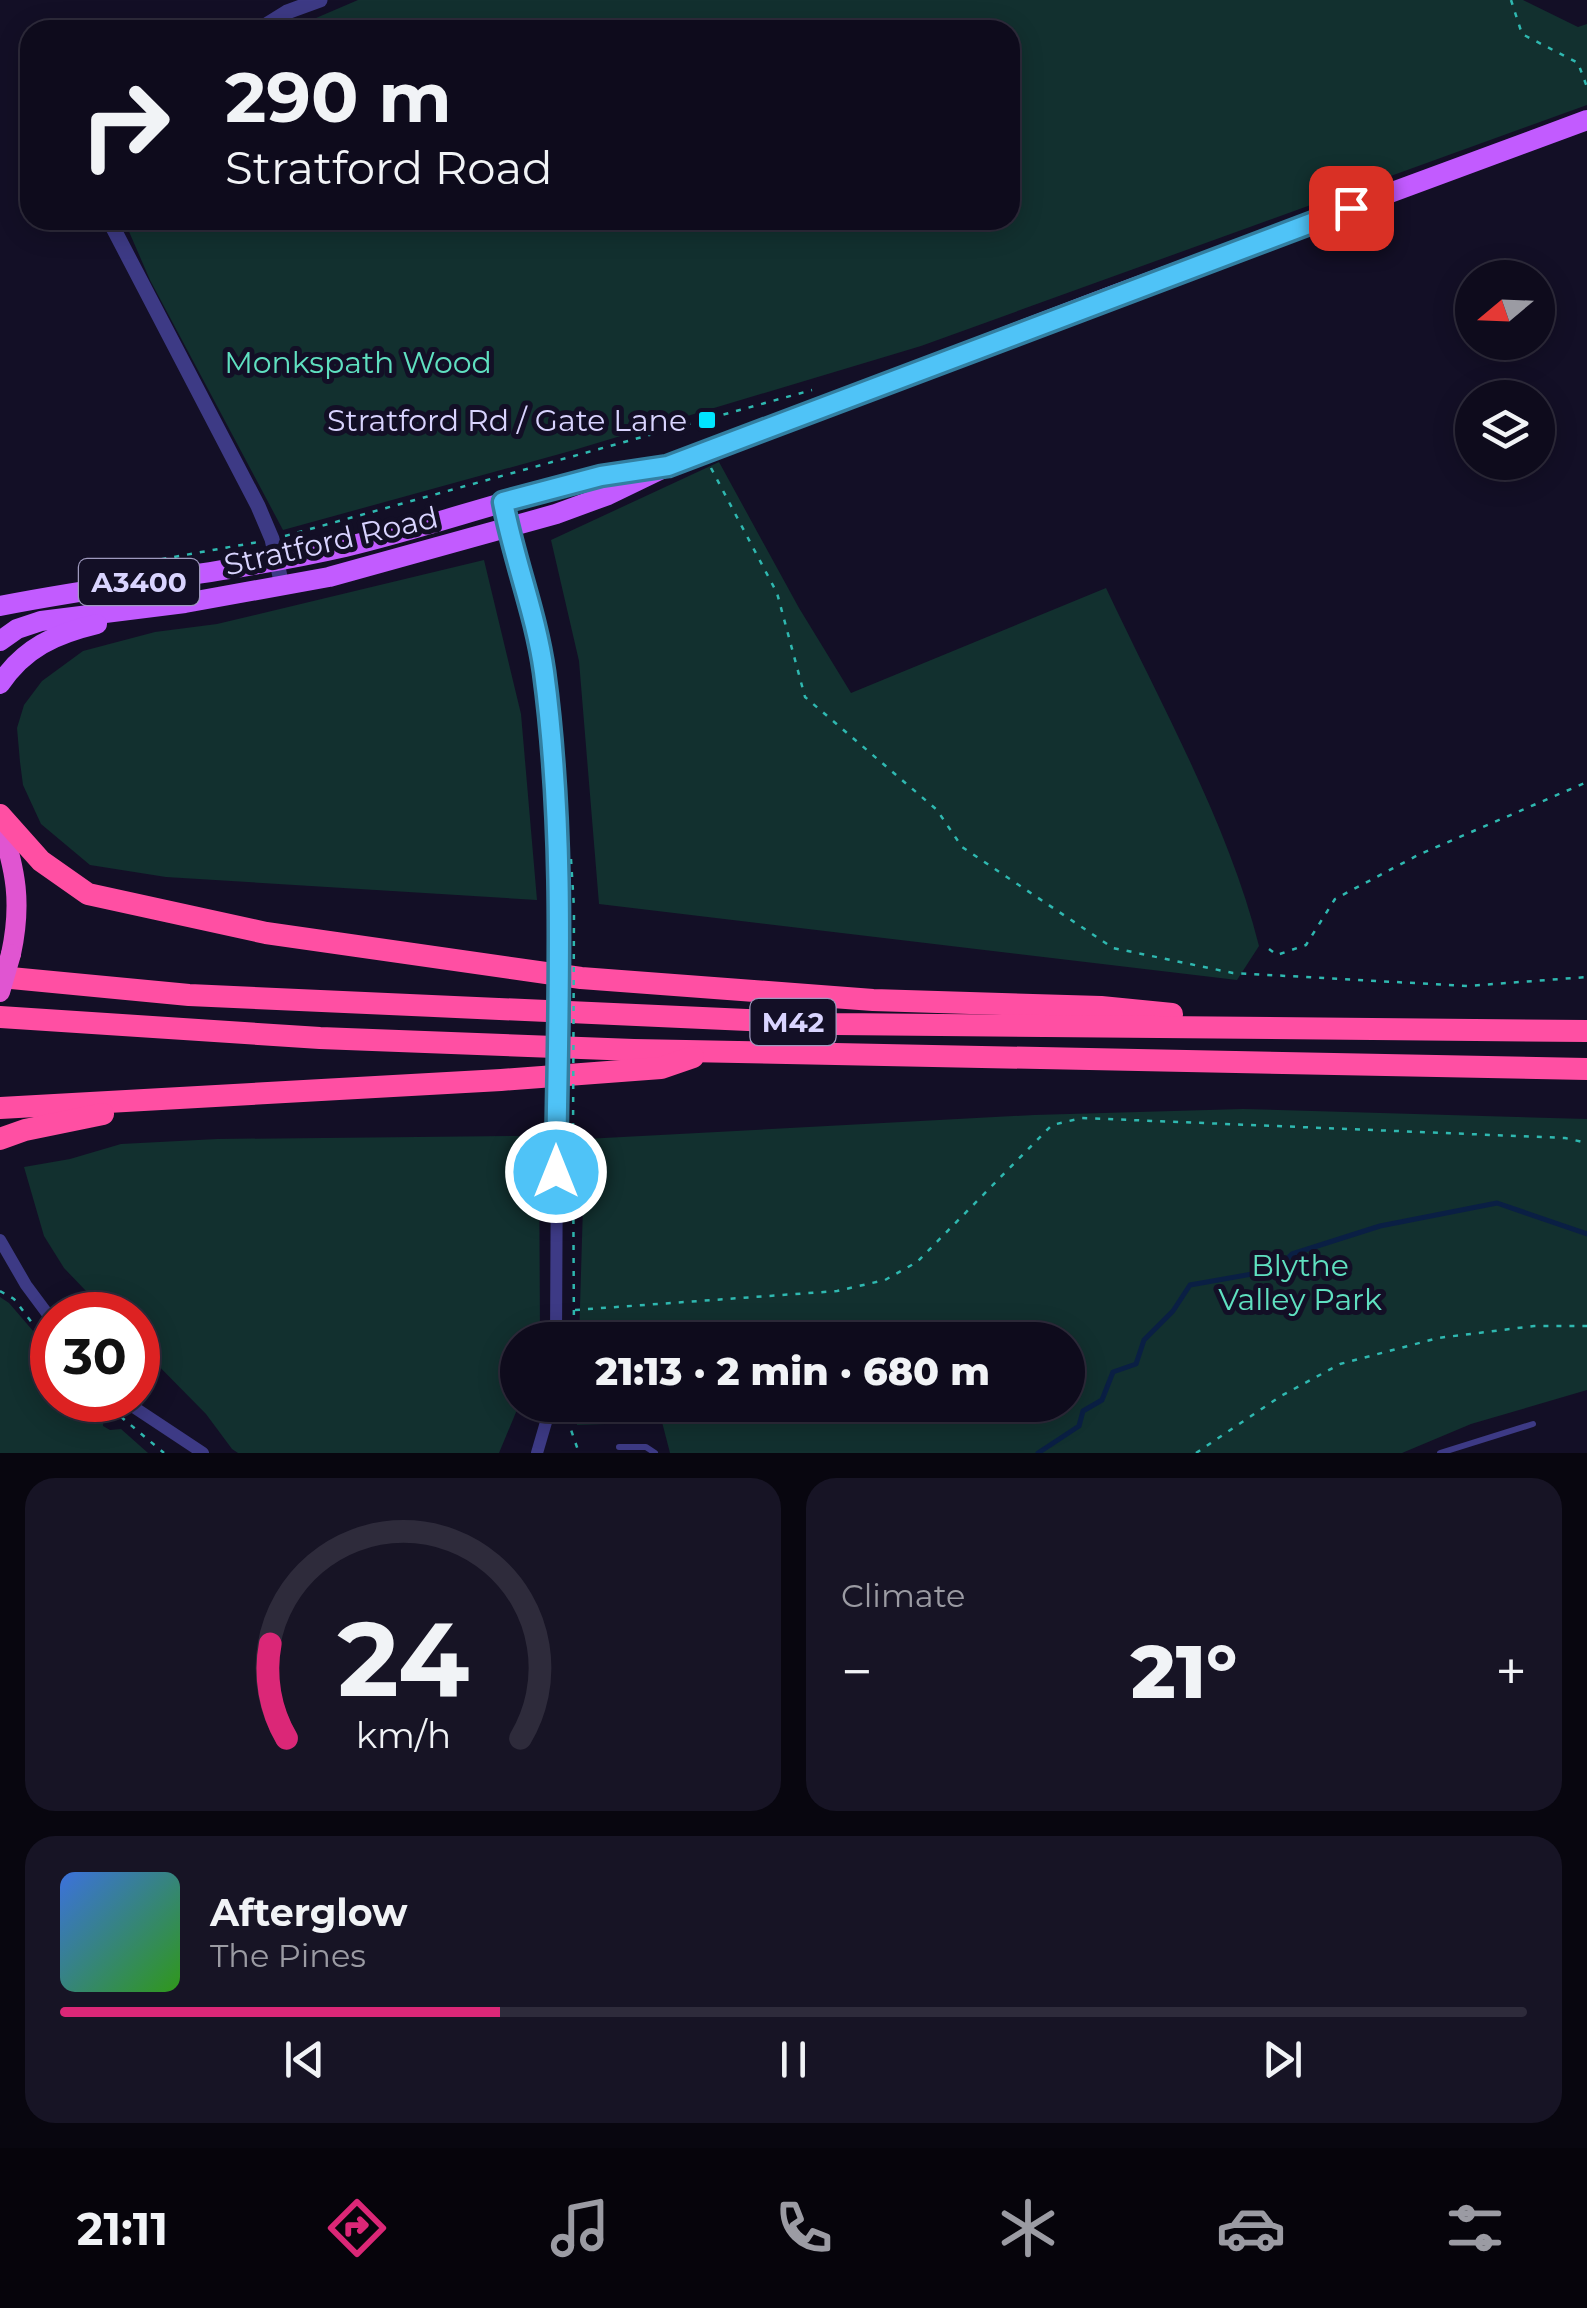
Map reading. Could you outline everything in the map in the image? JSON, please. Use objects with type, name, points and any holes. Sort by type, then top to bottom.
[{"type":"highway","points":[[0,818],[18,892],[17,926],[0,992]]},
{"type":"highway","points":[[0,818],[41,862],[88,894],[314,940],[581,978],[873,1000],[1101,1007],[1324,1028]]},
{"type":"highway","name":"M42","points":[[0,977],[190,995],[816,1023],[1587,1031]]},
{"type":"highway","name":"M42","points":[[0,1017],[320,1038],[710,1052],[1587,1069]]},
{"type":"highway","points":[[0,1108],[160,1102],[287,1090],[661,1068],[710,1052]]},
{"type":"highway","points":[[0,1140],[25,1130],[160,1102]]},
{"type":"main road","name":"Stratford Road","points":[[0,641],[41,621],[185,604],[329,577],[608,495],[668,466],[1114,295],[1587,120]]},
{"type":"main road","name":"Stratford Road","points":[[0,606],[278,561],[348,546],[601,476],[668,466]]},
{"type":"main road","points":[[0,684],[16,661],[51,638],[185,604]]},
{"type":"street","points":[[274,20],[320,0]]},
{"type":"street","points":[[114,230],[272,540],[282,586]]},
{"type":"street","points":[[503,502],[534,615],[553,749],[557,908],[556,1322]]},
{"type":"street","points":[[0,1240],[32,1292]]},
{"type":"street","points":[[156,1422],[203,1453]]},
{"type":"street","points":[[537,1453],[545,1422]]},
{"type":"lane","points":[[1440,1453],[1533,1424]]},
{"type":"lane","points":[[619,1446],[646,1447],[656,1453]]},
{"type":"path","points":[[1511,0],[1522,34],[1578,62],[1587,87]]},
{"type":"path","points":[[704,454],[777,593],[805,697],[938,810],[962,847],[1113,948],[1234,974],[1467,986],[1587,977]]},
{"type":"path","points":[[272,540],[543,466]]},
{"type":"path","points":[[1269,949],[1277,955],[1306,945],[1335,900],[1418,855],[1587,782]]},
{"type":"path","points":[[574,908],[575,1322]]},
{"type":"path","points":[[576,1310],[836,1291],[884,1280],[917,1262],[1052,1124],[1082,1118],[1527,1136],[1587,1144]]},
{"type":"path","points":[[0,1291],[14,1299],[30,1320]]},
{"type":"path","points":[[1196,1453],[1281,1396],[1340,1364],[1438,1338],[1534,1326],[1587,1326]]},
{"type":"path","points":[[127,1422],[164,1453]]},
{"type":"path","points":[[570,1422],[579,1453]]},
{"type":"green space","name":"Monkspath Wood","points":[[358,0],[1523,0],[1578,27],[1587,24],[1587,105],[921,346],[574,450],[283,530],[150,280],[128,230],[1020,230],[1020,20],[311,20]]},
{"type":"green space","points":[[719,462],[851,693],[1106,588],[1191,764],[1246,901],[1259,946],[1237,980],[599,904],[579,661],[551,540]]},
{"type":"green space","points":[[484,560],[521,714],[537,900],[166,877],[90,865],[41,824],[23,785],[17,728],[24,705],[42,681],[83,651],[155,632],[217,624]]},
{"type":"green space","name":"Blythe Valley Park","points":[[1243,1109],[1587,1119],[1587,1390],[1471,1424],[1402,1453],[670,1453],[662,1422],[1085,1422],[1085,1322],[580,1322],[585,1139],[1034,1115]]},
{"type":"green space","points":[[217,1139],[539,1139],[540,1322],[500,1322],[500,1422],[512,1422],[499,1453],[238,1453],[160,1367],[160,1292],[87,1292],[64,1268],[44,1236],[24,1167],[121,1144]]},
{"type":"green space","points":[[0,1297],[30,1327],[30,1422],[103,1422],[110,1430],[121,1429],[148,1453],[0,1453]]},
{"type":"green space","name":"Blythe Valley Park","points":[[577,1422],[662,1422],[577,1425]]},
{"type":"waterway","points":[[1038,1453],[1079,1426],[1083,1411],[1102,1400],[1113,1372],[1136,1364],[1144,1340],[1173,1311],[1190,1285],[1275,1270],[1292,1254],[1380,1226],[1497,1203],[1587,1234]]},
{"type":"place","name":"Stratford Rd / Gate Lane","points":[[707,420]]},
{"type":"route","points":[[556,1172],[553,749],[534,615],[503,502],[601,476],[668,466],[1351,208]]}]
